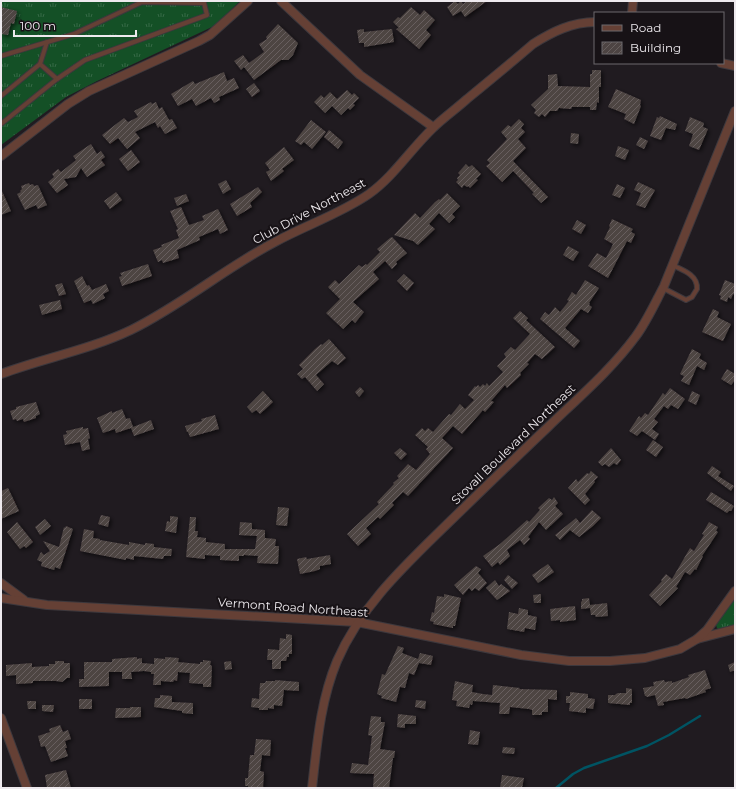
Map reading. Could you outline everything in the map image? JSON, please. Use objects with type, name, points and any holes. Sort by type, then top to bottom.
[{"type":"street","points":[[1,156],[68,104],[89,92],[210,35],[248,1]]},
{"type":"street","points":[[282,1],[360,75],[433,127]]},
{"type":"street","points":[[632,12],[633,1]]},
{"type":"street","name":"Club Drive Northeast","points":[[1,374],[103,341],[156,317],[262,249],[368,195],[393,174],[433,127],[533,44],[550,34],[569,26],[594,22]]},
{"type":"street","points":[[724,64],[735,66]]},
{"type":"street","name":"Stovall Boulevard Northeast","points":[[312,788],[322,705],[337,661],[357,622],[405,565],[606,371],[636,335],[651,313],[663,288],[735,111]]},
{"type":"street","points":[[1,583],[27,602]]},
{"type":"street","name":"Vermont Road Northeast","points":[[1,598],[48,605],[357,622],[521,655],[569,661],[610,661],[645,658],[680,650],[697,639],[707,630],[735,591]]},
{"type":"street","name":"Vermont Road Northeast","points":[[697,639],[735,629]]},
{"type":"street","points":[[1,718],[27,788]]},
{"type":"lane","points":[[1,56],[74,34],[142,1],[204,2],[207,14],[85,60],[57,79],[1,124]]},
{"type":"lane","points":[[1,96],[40,64],[47,42]]},
{"type":"lane","points":[[40,64],[57,79]]},
{"type":"lane","points":[[663,288],[686,300],[692,297],[697,289],[695,279],[672,265]]},
{"type":"green space","points":[[1,1],[240,1],[214,26],[66,97],[1,145]]},
{"type":"green space","points":[[735,599],[735,627],[720,631],[716,625]]},
{"type":"building","points":[[455,1],[458,4],[461,1],[463,4],[467,1],[487,1],[465,17],[461,11],[453,16],[447,7]]},
{"type":"building","points":[[1,7],[17,11],[14,24],[11,23],[8,35],[1,34]]},
{"type":"building","points":[[411,7],[420,15],[424,10],[435,20],[426,30],[431,35],[419,49],[396,29],[399,28],[393,22],[398,17],[400,18]]},
{"type":"building","points":[[278,24],[298,43],[293,55],[288,60],[281,60],[254,80],[244,67],[241,70],[234,61],[243,55],[249,63],[264,52],[259,44],[267,39],[266,37]]},
{"type":"building","points":[[364,29],[364,32],[392,29],[394,42],[364,47],[364,43],[359,43],[357,30]]},
{"type":"building","points":[[592,70],[601,70],[599,103],[597,102],[596,110],[590,110],[590,107],[572,107],[571,109],[559,108],[557,111],[550,111],[545,117],[542,114],[539,117],[534,113],[536,110],[531,105],[548,89],[548,75],[557,74],[558,86],[590,87],[590,74],[592,74]]},
{"type":"building","points":[[224,72],[227,81],[234,78],[239,88],[219,97],[220,100],[214,103],[211,98],[196,106],[192,99],[178,106],[171,94],[193,81],[195,84]]},
{"type":"building","points":[[254,83],[260,91],[252,97],[246,89]]},
{"type":"building","points":[[616,89],[641,100],[641,106],[634,124],[624,119],[626,114],[608,107]]},
{"type":"building","points":[[347,90],[352,95],[354,93],[359,98],[350,110],[348,108],[341,115],[332,106],[325,113],[314,102],[321,95],[324,98],[330,92],[337,99]]},
{"type":"building","points":[[151,102],[152,104],[156,102],[159,109],[162,107],[169,120],[172,119],[177,128],[165,134],[160,126],[158,128],[155,122],[135,132],[140,138],[127,149],[118,138],[110,144],[102,135],[124,118],[128,122],[138,117],[134,111]]},
{"type":"building","points":[[660,116],[677,124],[675,130],[666,128],[661,140],[650,136],[657,117],[659,118]]},
{"type":"building","points":[[690,117],[704,123],[703,127],[708,129],[699,150],[689,146],[693,134],[685,131]]},
{"type":"building","points":[[519,119],[524,124],[521,128],[525,132],[518,139],[526,148],[513,161],[548,197],[541,203],[532,194],[534,193],[513,171],[502,182],[486,166],[490,163],[487,160],[507,139],[501,132],[508,125],[511,127]]},
{"type":"building","points":[[311,120],[326,132],[312,149],[304,142],[301,145],[295,141]]},
{"type":"building","points":[[329,130],[343,142],[338,149],[324,137]]},
{"type":"building","points":[[571,133],[579,134],[578,144],[570,143]]},
{"type":"building","points":[[640,137],[648,141],[644,149],[636,145]]},
{"type":"building","points":[[91,144],[97,154],[101,151],[105,157],[101,160],[105,165],[87,177],[81,168],[76,177],[64,179],[68,185],[57,193],[48,182],[54,177],[52,174],[58,169],[61,172],[76,160],[73,156]]},
{"type":"building","points":[[618,146],[629,150],[625,160],[615,156]]},
{"type":"building","points":[[284,147],[294,160],[282,169],[284,171],[271,181],[266,172],[270,170],[265,163]]},
{"type":"building","points":[[131,150],[140,162],[128,171],[119,159]]},
{"type":"building","points":[[466,164],[469,167],[472,165],[481,174],[476,179],[478,180],[470,188],[464,185],[462,188],[456,182],[460,175],[458,173]]},
{"type":"building","points":[[226,180],[231,189],[223,194],[218,184]]},
{"type":"building","points":[[638,182],[655,190],[645,208],[636,205],[641,193],[634,190]]},
{"type":"building","points":[[29,183],[30,185],[33,184],[34,186],[38,185],[47,205],[38,209],[36,205],[25,210],[17,194],[21,192],[21,186]]},
{"type":"building","points":[[617,184],[625,188],[620,198],[612,195]]},
{"type":"building","points":[[258,187],[262,192],[250,203],[252,207],[237,216],[230,204]]},
{"type":"building","points":[[1,189],[11,211],[1,215]]},
{"type":"building","points":[[116,192],[122,200],[110,209],[104,201]]},
{"type":"building","points":[[447,193],[460,206],[452,214],[455,217],[449,223],[439,213],[429,224],[435,229],[418,245],[413,241],[394,235],[415,213],[420,218],[435,202],[439,199],[440,200]]},
{"type":"building","points":[[186,194],[189,201],[177,206],[174,198]]},
{"type":"building","points":[[181,207],[189,225],[204,220],[202,216],[218,209],[228,230],[220,234],[218,229],[199,237],[200,240],[177,250],[179,258],[163,263],[162,260],[158,262],[153,250],[179,238],[176,230],[178,229],[170,211]]},
{"type":"building","points":[[612,219],[633,229],[631,232],[635,234],[631,243],[627,241],[608,278],[588,266],[597,253],[606,258],[613,244],[604,239]]},
{"type":"building","points":[[577,220],[586,225],[581,234],[572,229]]},
{"type":"building","points":[[392,237],[407,253],[396,262],[397,264],[392,269],[385,261],[373,272],[379,279],[353,302],[364,312],[355,323],[352,320],[343,329],[326,313],[340,299],[328,287],[335,280],[339,284],[359,265],[362,267],[366,264],[367,265],[380,252],[377,249]]},
{"type":"building","points":[[568,246],[579,252],[573,261],[563,255]]},
{"type":"building","points":[[148,264],[152,276],[122,286],[119,277],[122,276],[120,273]]},
{"type":"building","points":[[404,274],[414,283],[407,291],[397,281]]},
{"type":"building","points":[[82,276],[87,286],[89,285],[92,290],[106,284],[109,291],[103,294],[105,298],[93,304],[91,300],[84,303],[74,281]]},
{"type":"building","points":[[585,280],[599,288],[589,303],[592,307],[588,313],[581,309],[565,328],[580,341],[574,348],[540,319],[545,312],[549,315],[555,307],[560,312],[569,301],[567,300],[572,292],[576,295]]},
{"type":"building","points":[[725,280],[735,284],[735,295],[733,294],[731,299],[728,297],[727,302],[720,299],[721,296],[719,295]]},
{"type":"building","points":[[62,283],[66,294],[59,296],[55,285]]},
{"type":"building","points":[[60,300],[62,309],[42,315],[39,305]]},
{"type":"building","points":[[713,309],[719,312],[717,317],[731,324],[723,341],[702,332]]},
{"type":"building","points":[[520,311],[528,318],[526,320],[555,347],[542,359],[535,354],[527,363],[529,364],[520,373],[521,375],[507,388],[505,385],[491,401],[494,402],[485,412],[483,410],[462,434],[453,426],[442,438],[453,448],[408,496],[403,492],[392,503],[394,505],[380,519],[378,517],[366,528],[371,534],[358,546],[347,534],[379,504],[377,502],[399,478],[397,476],[408,464],[416,470],[430,454],[426,449],[428,447],[415,435],[422,428],[425,431],[428,428],[433,432],[460,404],[465,409],[474,400],[468,395],[475,386],[476,387],[478,385],[480,387],[483,384],[485,386],[487,383],[489,386],[503,372],[497,366],[506,357],[504,354],[511,347],[515,350],[530,334],[513,318]]},
{"type":"building","points":[[329,339],[346,358],[338,365],[332,361],[316,375],[324,384],[317,391],[305,377],[302,379],[297,374],[303,369],[299,365],[315,349]]},
{"type":"building","points":[[692,349],[701,354],[699,358],[707,363],[704,370],[697,366],[689,385],[681,381],[684,376],[680,374]]},
{"type":"building","points":[[727,369],[735,374],[735,380],[731,385],[721,379]]},
{"type":"building","points":[[360,387],[364,391],[359,397],[355,392]]},
{"type":"building","points":[[670,388],[685,399],[678,409],[671,405],[668,409],[664,406],[654,419],[658,422],[652,429],[659,434],[655,440],[642,431],[637,436],[629,431],[639,416],[641,418],[645,413],[648,415],[663,393],[665,395]]},
{"type":"building","points":[[263,391],[273,402],[260,414],[256,410],[252,413],[247,407]]},
{"type":"building","points":[[692,391],[700,395],[696,405],[688,401]]},
{"type":"building","points":[[36,402],[40,414],[36,416],[36,418],[24,422],[23,419],[17,421],[16,419],[13,420],[10,411],[16,409],[16,407]]},
{"type":"building","points":[[122,409],[126,419],[130,418],[133,427],[151,420],[154,429],[134,436],[131,428],[116,433],[115,429],[103,433],[97,418],[112,411],[112,413]]},
{"type":"building","points":[[215,415],[219,429],[190,437],[185,426]]},
{"type":"building","points":[[83,427],[83,429],[88,428],[90,449],[82,451],[80,442],[65,445],[63,435],[67,434],[66,431]]},
{"type":"building","points":[[653,440],[663,447],[656,457],[646,450]]},
{"type":"building","points":[[400,448],[407,454],[401,460],[394,453]]},
{"type":"building","points":[[611,448],[621,460],[617,465],[614,463],[609,467],[605,464],[602,466],[598,462]]},
{"type":"building","points":[[712,466],[721,472],[718,476],[734,486],[731,491],[707,473]]},
{"type":"building","points":[[591,471],[598,477],[585,494],[590,500],[585,505],[568,488],[576,479],[578,482]]},
{"type":"building","points":[[8,488],[19,511],[1,519],[1,491]]},
{"type":"building","points":[[711,492],[734,506],[731,511],[727,513],[706,500]]},
{"type":"building","points":[[554,497],[558,503],[555,506],[563,514],[546,530],[539,522],[528,537],[530,539],[524,545],[520,540],[507,550],[510,556],[500,565],[498,562],[492,567],[483,556],[500,544],[527,520],[529,522],[540,510],[538,508],[549,498],[552,500]]},
{"type":"building","points":[[278,507],[289,508],[287,526],[276,525]]},
{"type":"building","points":[[592,510],[601,518],[579,537],[570,530],[560,540],[555,535],[576,518],[580,523]]},
{"type":"building","points":[[101,515],[110,517],[108,527],[98,524]]},
{"type":"building","points":[[170,516],[178,517],[176,533],[165,531],[167,521],[170,522]]},
{"type":"building","points":[[190,517],[196,517],[195,531],[198,531],[197,537],[206,538],[206,542],[225,544],[225,549],[255,549],[257,536],[239,535],[240,522],[252,523],[252,529],[265,530],[265,538],[276,539],[275,546],[279,546],[278,564],[257,563],[258,556],[239,556],[239,561],[220,560],[220,556],[205,555],[205,559],[186,557]]},
{"type":"building","points":[[45,519],[51,526],[40,535],[35,527]]},
{"type":"building","points":[[17,522],[33,542],[26,548],[24,546],[20,549],[7,532]]},
{"type":"building","points":[[709,522],[718,527],[716,531],[718,532],[702,556],[696,570],[695,569],[690,575],[685,572],[676,587],[678,588],[660,606],[649,595],[662,581],[661,580],[666,574],[672,579],[690,548],[694,551],[704,535],[702,534]]},
{"type":"building","points":[[66,526],[73,529],[60,569],[55,567],[54,570],[41,566],[42,562],[37,560],[41,552],[44,555],[50,551],[43,541],[59,547],[64,527],[65,528]]},
{"type":"building","points":[[84,529],[94,531],[93,538],[100,540],[129,545],[129,542],[145,545],[145,543],[154,544],[154,547],[172,549],[171,556],[164,556],[163,559],[134,556],[134,560],[126,558],[126,560],[80,551]]},
{"type":"building","points":[[330,555],[331,564],[320,566],[320,569],[315,571],[300,574],[297,559],[306,557],[307,559]]},
{"type":"building","points":[[548,564],[554,572],[538,583],[532,575]]},
{"type":"building","points":[[476,566],[481,569],[478,573],[487,583],[479,591],[475,588],[472,591],[469,588],[463,595],[454,585]]},
{"type":"building","points":[[508,575],[518,583],[512,589],[504,580]]},
{"type":"building","points":[[495,580],[499,586],[501,584],[510,591],[497,600],[486,588]]},
{"type":"building","points":[[444,594],[461,598],[455,626],[453,626],[453,628],[433,624],[434,622],[430,621],[432,612],[434,613],[437,596],[444,597]]},
{"type":"building","points":[[541,594],[541,603],[534,603],[533,595]]},
{"type":"building","points":[[589,598],[590,605],[607,603],[608,616],[596,617],[595,615],[591,615],[590,608],[581,609],[582,599]]},
{"type":"building","points":[[575,606],[576,620],[560,622],[560,620],[551,621],[550,609]]},
{"type":"building","points":[[519,608],[528,610],[528,615],[537,617],[535,630],[525,628],[524,632],[507,629],[509,612],[518,614]]},
{"type":"building","points":[[286,634],[292,635],[292,654],[289,654],[286,661],[281,661],[281,669],[272,669],[272,660],[267,660],[268,649],[279,650],[280,638],[286,639]]},
{"type":"building","points":[[398,646],[404,648],[402,653],[418,659],[420,653],[433,656],[431,665],[419,663],[414,675],[409,673],[405,688],[400,687],[396,702],[381,698],[382,696],[377,694],[382,674],[385,675]]},
{"type":"building","points":[[137,657],[137,659],[142,658],[142,663],[154,664],[154,658],[165,659],[165,657],[179,658],[178,662],[200,664],[203,660],[211,661],[211,687],[203,687],[203,684],[189,683],[190,673],[178,672],[177,681],[161,681],[161,685],[153,685],[154,674],[144,671],[131,672],[132,679],[122,679],[122,672],[109,672],[109,686],[79,687],[79,679],[84,679],[84,662],[112,662],[112,659]]},
{"type":"building","points":[[55,661],[70,663],[70,678],[67,678],[62,682],[33,681],[33,683],[16,684],[16,675],[6,676],[6,665],[32,663],[32,667],[49,666],[49,664],[55,664]]},
{"type":"building","points":[[231,661],[232,669],[225,670],[224,662]]},
{"type":"building","points":[[735,662],[735,670],[730,672],[728,665]]},
{"type":"building","points":[[705,670],[711,688],[705,690],[706,692],[686,699],[663,702],[664,705],[658,706],[655,695],[645,696],[643,688],[654,686],[653,682],[664,680],[665,682],[672,681],[672,683],[689,677],[688,675]]},
{"type":"building","points":[[275,680],[299,682],[299,691],[284,690],[282,706],[274,705],[274,709],[268,708],[268,710],[259,710],[259,708],[251,707],[252,698],[259,699],[260,683]]},
{"type":"building","points":[[455,681],[473,685],[472,692],[492,695],[493,685],[520,688],[519,689],[557,690],[557,700],[548,699],[548,712],[542,712],[542,715],[532,715],[532,710],[529,709],[510,707],[509,714],[499,714],[500,703],[473,701],[469,708],[456,706],[457,701],[452,700]]},
{"type":"building","points":[[626,688],[632,689],[632,703],[630,703],[630,705],[608,703],[608,695],[626,693]]},
{"type":"building","points":[[570,692],[588,694],[588,698],[595,699],[593,709],[586,708],[586,713],[569,711],[570,703],[566,703],[566,696],[570,696]]},
{"type":"building","points":[[160,695],[172,696],[172,702],[193,703],[193,714],[154,707],[155,698],[160,698]]},
{"type":"building","points":[[79,699],[92,699],[92,709],[79,709]]},
{"type":"building","points":[[416,700],[426,701],[425,709],[415,707]]},
{"type":"building","points":[[27,701],[36,701],[36,709],[28,709]]},
{"type":"building","points":[[42,705],[54,705],[53,712],[42,711]]},
{"type":"building","points":[[141,707],[141,717],[115,718],[116,708]]},
{"type":"building","points":[[398,714],[416,716],[416,724],[405,724],[405,728],[397,727]]},
{"type":"building","points":[[371,716],[381,717],[381,722],[385,722],[380,749],[395,751],[389,788],[373,788],[374,774],[350,773],[352,763],[368,765],[372,736],[368,735]]},
{"type":"building","points":[[60,725],[63,732],[68,730],[71,739],[65,741],[67,748],[65,748],[68,756],[51,762],[45,746],[41,747],[38,736],[50,732],[49,729]]},
{"type":"building","points":[[470,730],[480,732],[478,745],[468,744]]},
{"type":"building","points":[[256,739],[271,740],[270,756],[262,755],[260,771],[264,772],[263,788],[248,788],[248,786],[245,786],[245,778],[248,778],[250,755],[254,755]]},
{"type":"building","points":[[503,747],[515,748],[514,754],[502,753]]},
{"type":"building","points":[[66,770],[71,788],[47,788],[45,775]]},
{"type":"building","points":[[502,775],[524,778],[522,788],[500,788]]},
{"type":"waterway","points":[[556,788],[573,774],[584,768],[647,746],[669,735],[700,716]]}]
